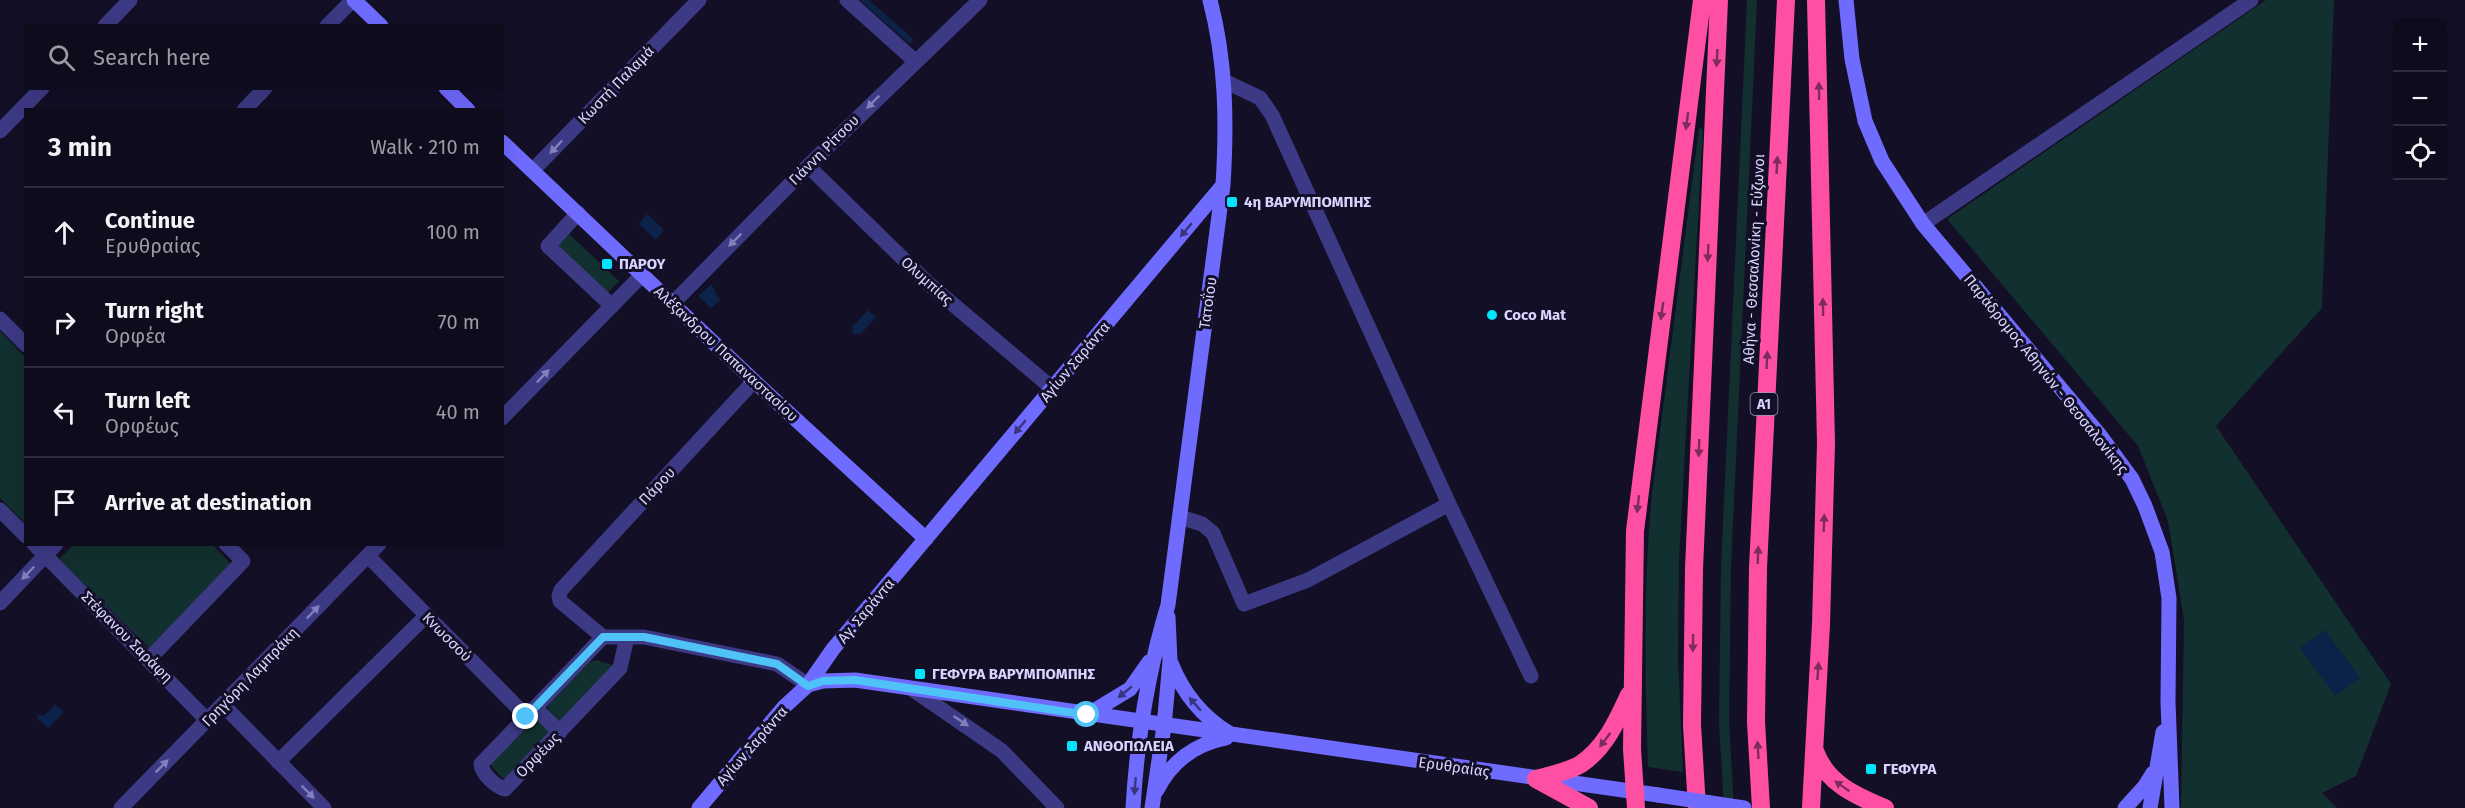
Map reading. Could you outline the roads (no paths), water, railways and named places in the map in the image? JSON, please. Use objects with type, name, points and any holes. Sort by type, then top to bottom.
[{"type":"highway","points":[[1635,800],[1632,688],[1635,531],[1702,0]]},
{"type":"highway","points":[[1697,808],[1692,725],[1694,569],[1719,0]]},
{"type":"highway","name":"Αθήνα - Θεσσαλονίκη - Εύζωνοι","points":[[1761,808],[1756,722],[1758,568],[1786,0]]},
{"type":"highway","points":[[1811,808],[1821,624],[1826,443],[1816,0]]},
{"type":"highway","points":[[1536,779],[1580,765],[1600,747],[1614,727],[1632,688]]},
{"type":"highway","points":[[1814,748],[1818,760],[1831,779],[1852,793],[1885,808]]},
{"type":"highway","points":[[1536,779],[1589,808]]},
{"type":"main road","points":[[354,0],[379,24]]},
{"type":"main road","name":"Τατοΐου","points":[[1142,723],[1152,657],[1167,605],[1224,185],[1227,125],[1224,81],[1216,24],[1210,0]]},
{"type":"main road","name":"Παράδρομος Αθηνών - Θεσσαλονίκης","points":[[1846,0],[1852,59],[1865,121],[1882,161],[1923,224],[2099,434],[2132,479],[2162,552],[2169,598],[2172,808]]},
{"type":"main road","points":[[448,90],[466,108]]},
{"type":"main road","name":"Αλέξανδρου Παπαναστασίου","points":[[504,144],[754,381],[926,539]]},
{"type":"main road","name":"Αγίων Σαράντα","points":[[926,539],[1224,185]]},
{"type":"main road","name":"Αγ. Σαράντα","points":[[808,686],[833,649],[926,539]]},
{"type":"main road","name":"Τατοΐου","points":[[1164,726],[1170,661],[1167,605]]},
{"type":"main road","points":[[1087,715],[1130,689],[1152,657]]},
{"type":"main road","points":[[1170,661],[1184,692],[1195,705],[1206,717],[1234,736]]},
{"type":"main road","name":"Ερυθραίας","points":[[808,686],[839,680],[912,689],[1536,779],[1635,800],[1658,795],[1744,808]]},
{"type":"main road","name":"Αγίων Σαράντα","points":[[699,808],[784,707],[808,686]]},
{"type":"main road","points":[[2150,808],[2169,702]]},
{"type":"main road","points":[[1133,808],[1142,723]]},
{"type":"main road","points":[[1153,803],[1164,726]]},
{"type":"main road","points":[[1153,803],[1162,779],[1176,762],[1193,749],[1234,736]]},
{"type":"main road","points":[[2125,808],[2145,786],[2158,765]]},
{"type":"street","points":[[107,24],[130,0]]},
{"type":"street","points":[[329,24],[354,0]]},
{"type":"street","name":"Κωστή Παλαμά","points":[[533,170],[699,0]]},
{"type":"street","points":[[847,0],[915,61]]},
{"type":"street","name":"Γιάννη Ρίτσου","points":[[672,304],[808,166],[980,0]]},
{"type":"street","points":[[1923,224],[2251,0]]},
{"type":"street","points":[[1224,81],[1260,98],[1272,115],[1449,504],[1531,676]]},
{"type":"street","points":[[0,131],[40,90]]},
{"type":"street","points":[[246,108],[262,90]]},
{"type":"street","name":"Ολυμπίας","points":[[808,166],[929,284],[1052,388]]},
{"type":"street","points":[[578,213],[548,246],[612,306]]},
{"type":"street","points":[[504,416],[642,275]]},
{"type":"street","points":[[0,319],[23,336]]},
{"type":"street","name":"Πάρου","points":[[603,637],[560,602],[561,590],[754,381]]},
{"type":"street","points":[[1180,517],[1202,524],[1213,533],[1244,603],[1308,580],[1449,504]]},
{"type":"street","points":[[0,510],[24,534]]},
{"type":"street","points":[[149,659],[243,561],[228,546]]},
{"type":"street","points":[[0,603],[45,548]]},
{"type":"street","name":"Στέφανου Σαράφη","points":[[45,548],[207,720]]},
{"type":"street","name":"Κνωσσού","points":[[373,550],[426,616],[531,713],[560,732]]},
{"type":"street","name":"Γρηγόρη Λαμπράκη","points":[[121,808],[373,550]]},
{"type":"street","points":[[278,762],[426,616]]},
{"type":"street","points":[[603,637],[644,637],[777,664],[808,686]]},
{"type":"street","name":"Ορφέως","points":[[603,637],[481,764],[481,769],[500,788],[505,789],[620,668],[627,637]]},
{"type":"street","name":"Ερυθραίας","points":[[912,689],[1002,751],[1057,808]]},
{"type":"street","points":[[223,705],[324,808]]},
{"type":"water","points":[[647,214],[664,230],[656,240],[639,224]]},
{"type":"water","points":[[711,284],[720,300],[711,308],[698,296]]},
{"type":"water","points":[[868,310],[876,317],[861,334],[853,334],[852,327]]},
{"type":"water","points":[[2325,630],[2360,678],[2335,696],[2300,648]]},
{"type":"water","points":[[55,704],[64,712],[48,728],[37,718],[38,715],[44,716]]},
{"type":"waterway","points":[[864,0],[910,40]]},
{"type":"place","name":"4η ΒΑΡΥΜΠΟΜΠΗΣ","points":[[1232,202]]},
{"type":"place","name":"ΠΑΡΟΥ","points":[[607,264]]},
{"type":"place","name":"Coco Mat","points":[[1492,315]]},
{"type":"place","name":"ΓΕΦΥΡΑ ΒΑΡΥΜΠΟΜΠΗΣ","points":[[920,674]]},
{"type":"place","name":"ΑΝΘΟΠΩΛΕΙΑ","points":[[1072,746]]},
{"type":"place","name":"ΓΕΦΥΡΑ","points":[[1871,769]]}]
